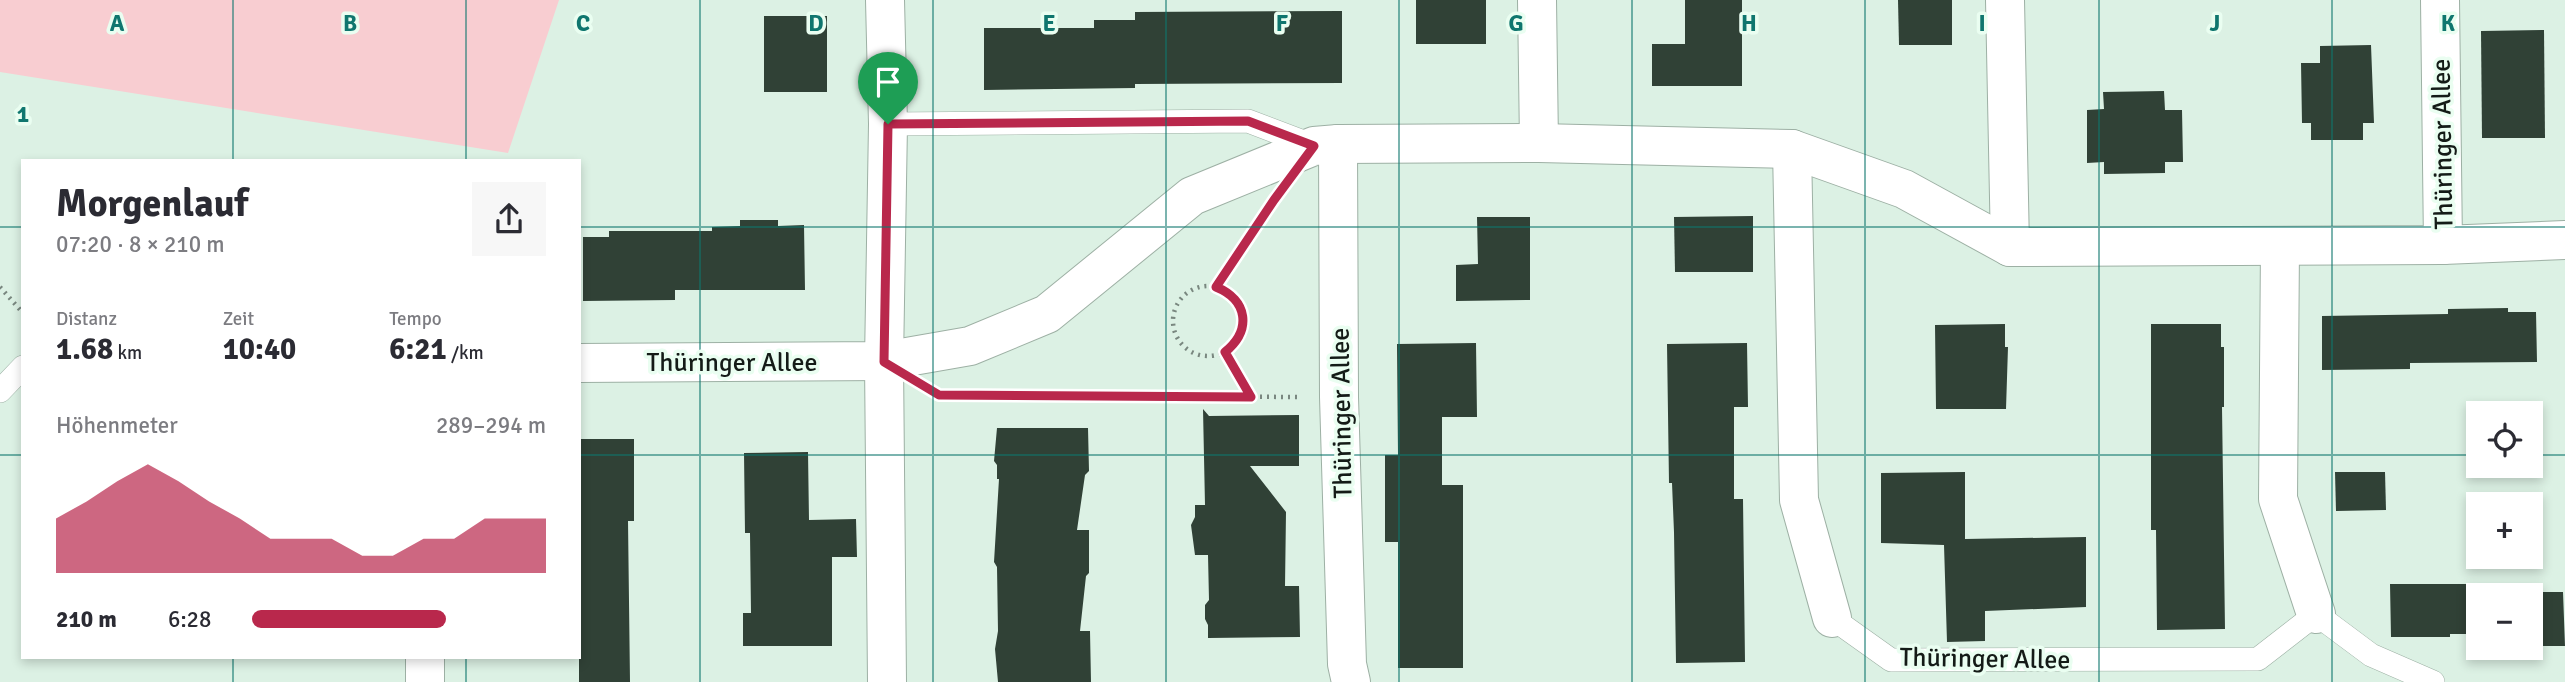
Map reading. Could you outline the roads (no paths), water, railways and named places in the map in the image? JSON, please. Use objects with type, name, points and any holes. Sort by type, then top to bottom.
[{"type":"street","points":[[885,0],[888,124],[884,362],[887,682]]},
{"type":"street","points":[[1537,0],[1539,143]]},
{"type":"street","points":[[2005,0],[2010,247]]},
{"type":"street","name":"Thüringer Allee","points":[[2440,0],[2443,245]]},
{"type":"street","name":"Thüringer Allee","points":[[581,363],[884,362],[970,346],[1047,314],[1192,196],[1326,145],[1539,143],[1792,149],[1904,189],[2010,247],[2443,245],[2565,240]]},
{"type":"street","name":"Thüringer Allee","points":[[1326,145],[1339,397],[1347,664],[1351,682]]},
{"type":"street","name":"Thüringer Allee","points":[[1792,149],[1799,500],[1832,618]]},
{"type":"street","points":[[2280,246],[2278,499],[2316,614]]},
{"type":"street","points":[[425,659],[425,682]]},
{"type":"lane","name":"Thüringer Allee","points":[[888,124],[1248,121],[1326,145]]},
{"type":"lane","points":[[0,391],[21,369]]},
{"type":"lane","name":"Thüringer Allee","points":[[1832,618],[1891,660],[2258,659],[2316,614]]},
{"type":"lane","points":[[2316,614],[2371,655],[2432,682]]}]
